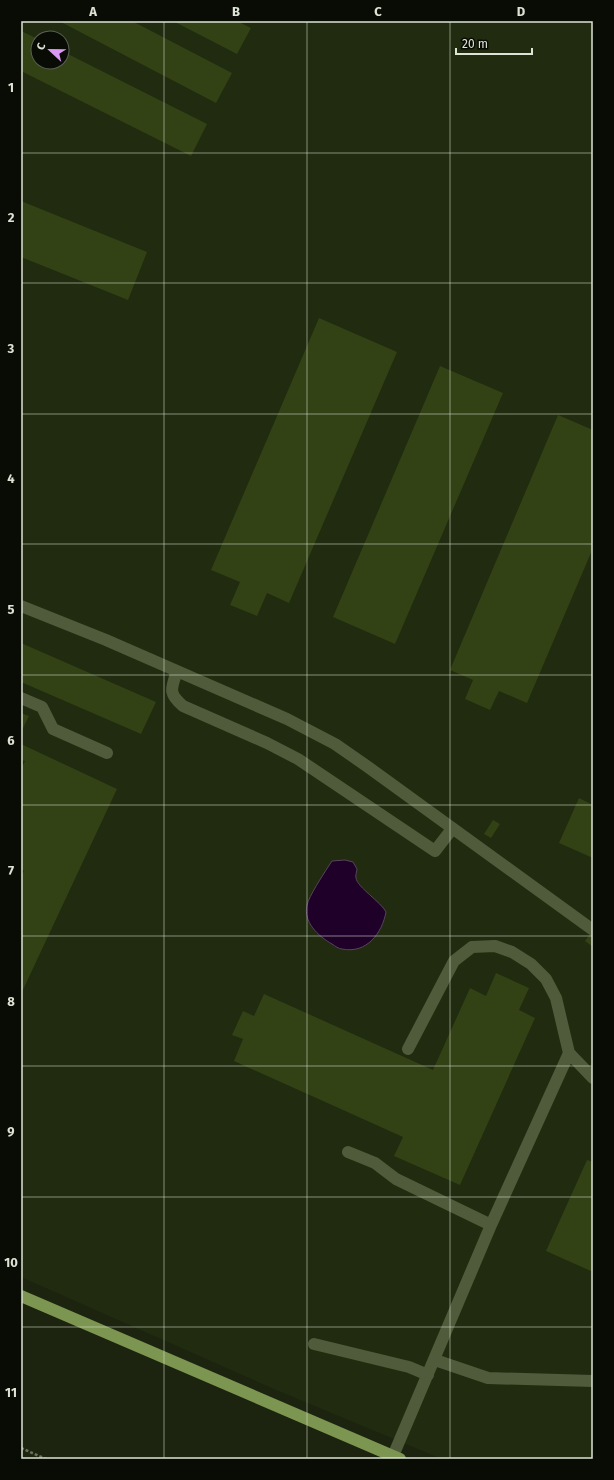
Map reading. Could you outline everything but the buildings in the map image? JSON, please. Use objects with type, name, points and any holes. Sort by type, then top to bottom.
[{"type":"main road","points":[[21,1296],[397,1458]]},
{"type":"lane","points":[[21,606],[106,640],[287,719],[335,744],[593,930]]},
{"type":"lane","points":[[177,671],[172,687],[173,698],[183,706],[267,743],[298,759],[435,851],[452,829]]},
{"type":"lane","points":[[21,698],[42,707],[53,729],[107,752]]},
{"type":"lane","points":[[408,1049],[454,961],[472,947],[495,946],[512,952],[531,964],[546,979],[556,998],[569,1053],[593,1078]]},
{"type":"lane","points":[[397,1458],[434,1360],[491,1225],[569,1053]]},
{"type":"lane","points":[[348,1152],[375,1163],[396,1179],[491,1225]]},
{"type":"lane","points":[[314,1344],[409,1367],[428,1375]]},
{"type":"lane","points":[[434,1360],[488,1378],[593,1381]]},
{"type":"path","points":[[21,1448],[46,1459]]},
{"type":"shaded area","points":[[21,21],[593,21],[593,1459],[442,1459],[274,1389],[21,1277]]},
{"type":"shaded area","points":[[345,860],[353,862],[357,869],[357,882],[386,912],[381,927],[372,940],[366,945],[351,950],[338,948],[317,933],[309,923],[306,911],[310,896],[332,861]]}]
